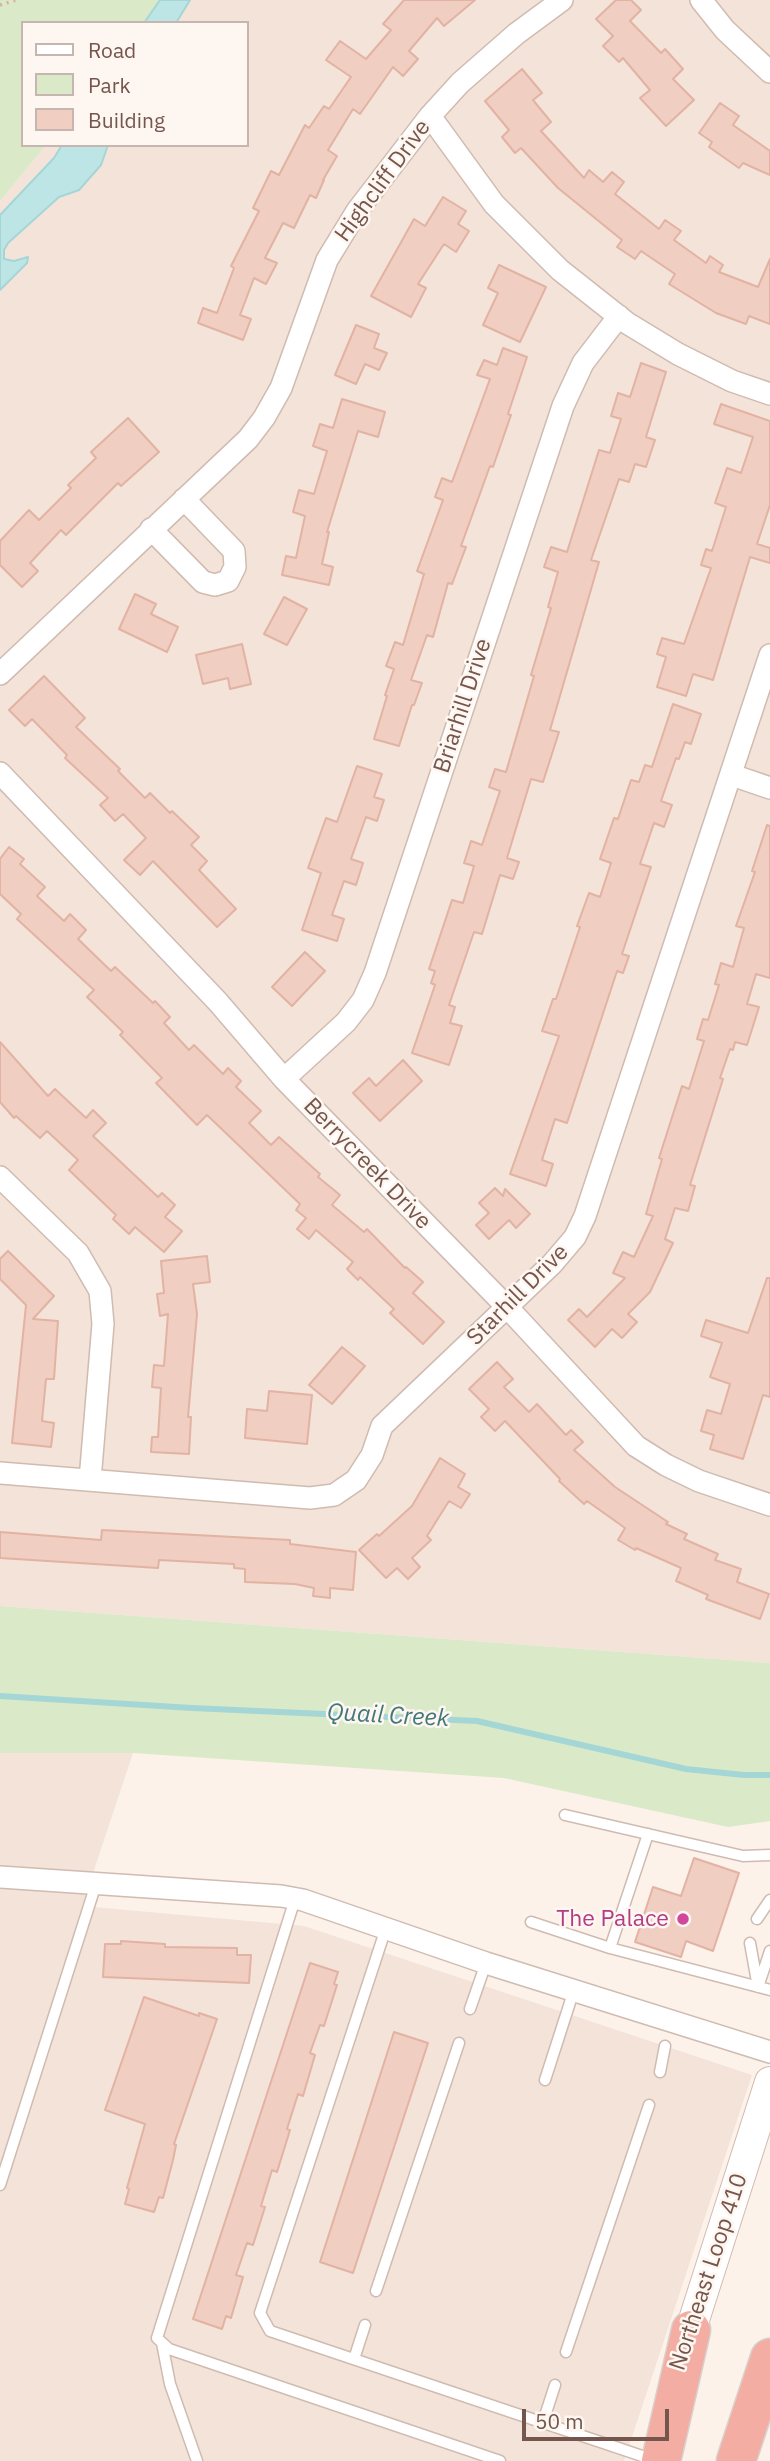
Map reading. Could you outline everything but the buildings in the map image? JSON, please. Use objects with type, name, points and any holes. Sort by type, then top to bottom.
[{"type":"highway","points":[[652,2460],[691,2330]]},
{"type":"highway","points":[[736,2461],[770,2358]]},
{"type":"main road","name":"Northeast Loop 410","points":[[691,2330],[770,2082]]},
{"type":"street","name":"Highcliff Drive","points":[[0,674],[248,439],[281,388],[327,260],[357,211],[430,116],[460,83],[506,42],[562,0]]},
{"type":"street","points":[[701,0],[725,30],[770,72]]},
{"type":"street","points":[[430,116],[494,204],[560,270],[619,316],[678,355],[732,381],[770,394]]},
{"type":"street","name":"Briarhill Drive","points":[[284,1079],[346,1022],[363,1000],[375,973],[563,405],[583,363],[619,316]]},
{"type":"street","points":[[151,529],[203,582],[215,585],[228,581],[235,568],[234,551],[184,499]]},
{"type":"street","name":"Starhill Drive","points":[[0,1474],[310,1497],[334,1495],[356,1480],[372,1455],[382,1426],[552,1264],[576,1237],[770,655]]},
{"type":"street","name":"Berrycreek Drive","points":[[0,773],[218,1002],[284,1079],[507,1307],[636,1446],[699,1481],[770,1505]]},
{"type":"street","points":[[732,775],[770,788]]},
{"type":"street","points":[[0,1177],[78,1253],[100,1291],[103,1324],[90,1480]]},
{"type":"street","points":[[0,1877],[295,1899],[770,2052]]},
{"type":"lane","points":[[565,1815],[744,1856],[770,1856]]},
{"type":"lane","points":[[610,1948],[648,1834]]},
{"type":"lane","points":[[0,2185],[96,1884]]},
{"type":"lane","points":[[295,1899],[157,2338],[169,2349],[500,2461]]},
{"type":"lane","points":[[757,1919],[770,1900]]},
{"type":"lane","points":[[531,1922],[610,1948],[770,1990]]},
{"type":"lane","points":[[386,1928],[260,2314],[270,2331],[652,2460]]},
{"type":"lane","points":[[750,1943],[758,1987]]},
{"type":"lane","points":[[758,1987],[770,1951]]},
{"type":"lane","points":[[470,2009],[486,1962]]},
{"type":"lane","points":[[545,2080],[574,1990]]},
{"type":"lane","points":[[376,2291],[459,2043]]},
{"type":"lane","points":[[660,2072],[666,2046]]},
{"type":"lane","points":[[566,2352],[649,2105]]},
{"type":"lane","points":[[354,2359],[365,2325]]},
{"type":"lane","points":[[162,2343],[170,2384],[197,2461]]},
{"type":"lane","points":[[543,2422],[555,2385]]},
{"type":"path","points":[[0,5],[16,0]]},
{"type":"shaded area","points":[[162,0],[770,0],[770,1663],[0,1606],[0,201],[44,147],[248,147],[248,21],[146,21]]},
{"type":"shaded area","points":[[0,1753],[133,1753],[82,1906],[304,1926],[752,2075],[624,2461],[0,2461]]},
{"type":"green space","points":[[0,0],[162,0],[146,21],[21,21],[21,147],[44,147],[0,201]]},
{"type":"green space","points":[[0,1606],[770,1663],[770,1821],[728,1827],[504,1778],[133,1753],[0,1753]]},
{"type":"water","points":[[160,0],[190,0],[177,21],[145,21]]},
{"type":"water","points":[[61,147],[107,147],[101,165],[79,190],[59,197],[8,243],[4,250],[4,259],[14,261],[28,257],[27,263],[0,290],[0,215],[54,158]]},
{"type":"waterway","name":"Quail Creek","points":[[0,1696],[477,1721],[686,1769],[770,1775]]},
{"type":"place","name":"The Palace","points":[[683,1919]]}]
